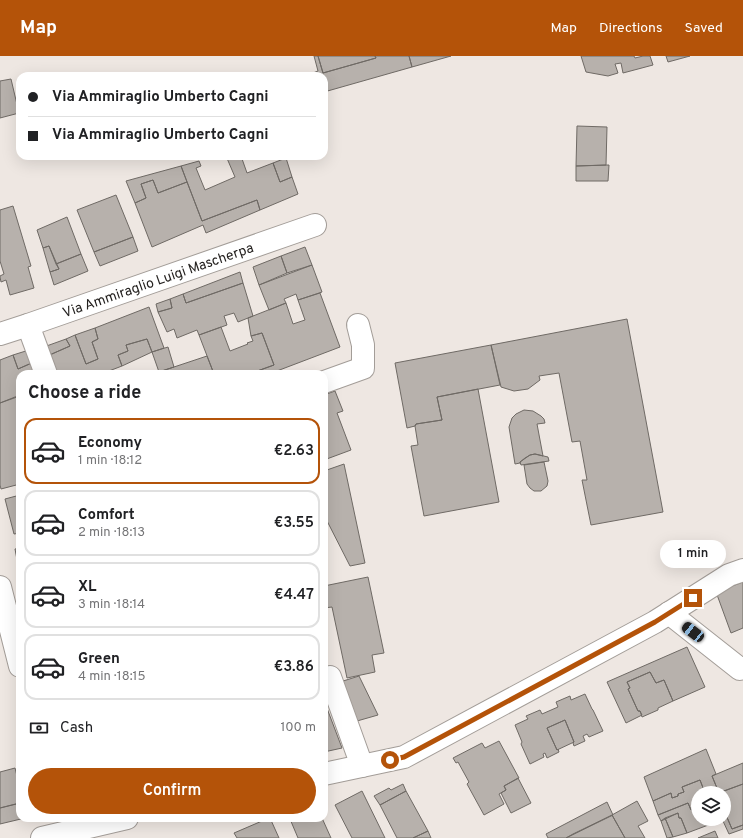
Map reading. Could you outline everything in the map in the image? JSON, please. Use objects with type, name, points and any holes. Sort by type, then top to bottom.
[{"type":"street","name":"Via Ammiraglio Luigi Mascherpa","points":[[0,334],[315,225]]},
{"type":"street","points":[[28,325],[45,370]]},
{"type":"street","points":[[328,381],[363,368],[364,345],[358,325]]},
{"type":"street","points":[[328,773],[404,757],[655,622],[729,575],[743,570]]},
{"type":"street","points":[[0,587],[3,612],[16,653]]},
{"type":"street","points":[[669,613],[740,669],[743,668]]},
{"type":"street","points":[[330,677],[362,766]]},
{"type":"street","points":[[57,832],[106,822]]},
{"type":"building","points":[[314,56],[318,56],[323,72],[316,72],[318,71]]},
{"type":"building","points":[[318,56],[375,56],[376,58],[327,72],[323,72]]},
{"type":"building","points":[[375,56],[409,56],[412,67],[328,91],[328,72],[327,72],[376,58]]},
{"type":"building","points":[[409,56],[451,56],[412,67]]},
{"type":"building","points":[[581,56],[634,56],[635,58],[650,56],[653,65],[623,73],[621,63],[615,64],[618,73],[608,76],[586,72]]},
{"type":"building","points":[[666,56],[690,56],[668,62]]},
{"type":"building","points":[[11,79],[16,100],[16,114],[0,118],[0,81]]},
{"type":"building","points":[[577,126],[607,127],[606,165],[576,166]]},
{"type":"building","points":[[228,160],[242,160],[247,173],[273,163],[280,182],[292,177],[298,194],[260,210],[257,200],[202,221],[181,166],[199,161],[201,166],[196,168],[205,190],[235,177]]},
{"type":"building","points":[[281,160],[287,160],[292,177],[280,182],[273,163]]},
{"type":"building","points":[[609,165],[608,181],[576,181],[576,166]]},
{"type":"building","points":[[181,166],[187,182],[158,193],[153,180],[141,184],[146,198],[135,203],[126,181]]},
{"type":"building","points":[[153,180],[158,193],[187,182],[202,221],[257,200],[260,210],[206,233],[203,225],[152,247],[135,203],[146,198],[141,184]]},
{"type":"building","points":[[116,195],[133,237],[94,252],[77,210]]},
{"type":"building","points":[[13,206],[31,266],[28,267],[34,288],[10,295],[6,280],[1,282],[0,277],[4,274],[0,261],[0,210]]},
{"type":"building","points":[[67,217],[81,254],[56,264],[49,246],[43,248],[37,230]]},
{"type":"building","points":[[133,237],[138,251],[100,266],[94,252]]},
{"type":"building","points":[[49,246],[59,269],[50,272],[43,248]]},
{"type":"building","points":[[305,247],[312,265],[287,273],[281,256]]},
{"type":"building","points":[[81,254],[88,271],[54,285],[50,272],[59,269],[56,264]]},
{"type":"building","points":[[281,256],[287,273],[259,285],[253,267]]},
{"type":"building","points":[[312,265],[322,292],[298,300],[296,294],[284,299],[286,303],[269,310],[259,285]]},
{"type":"building","points":[[240,272],[243,283],[186,303],[183,294]]},
{"type":"building","points":[[243,283],[253,316],[238,322],[234,313],[224,316],[227,325],[199,335],[197,330],[177,338],[174,329],[167,332],[158,312],[172,308],[170,299],[183,294],[186,303]]},
{"type":"building","points":[[320,293],[340,347],[280,370],[260,370],[274,365],[262,333],[251,336],[248,318],[286,303],[293,324],[305,320],[298,300]]},
{"type":"building","points":[[170,299],[172,308],[158,312],[156,304]]},
{"type":"building","points":[[149,307],[164,348],[152,352],[147,339],[126,345],[128,351],[118,355],[122,366],[112,370],[50,370],[45,357],[70,346],[66,339],[75,335],[86,364],[98,359],[92,342],[98,339],[95,328]]},
{"type":"building","points":[[627,319],[663,512],[591,525],[582,480],[587,480],[580,441],[572,442],[559,373],[539,376],[540,380],[528,389],[514,391],[501,387],[491,345]]},
{"type":"building","points":[[221,327],[230,351],[253,341],[251,336],[262,333],[274,365],[260,370],[212,370],[199,335]]},
{"type":"building","points":[[95,328],[98,339],[92,342],[98,359],[86,364],[75,335]]},
{"type":"building","points":[[66,339],[70,346],[45,357],[41,348]]},
{"type":"building","points":[[147,339],[152,352],[122,366],[118,355],[128,351],[126,345]]},
{"type":"building","points":[[491,345],[500,385],[437,397],[442,420],[416,424],[415,426],[407,428],[395,363]]},
{"type":"building","points":[[168,347],[174,367],[165,370],[158,370],[152,352]]},
{"type":"building","points":[[29,350],[34,362],[18,369],[13,355]]},
{"type":"building","points":[[13,355],[18,369],[34,362],[37,370],[16,370],[16,397],[0,403],[0,360]]},
{"type":"building","points":[[207,356],[212,370],[165,370]]},
{"type":"building","points":[[478,389],[499,502],[424,516],[411,446],[418,445],[415,426],[416,424],[442,420],[437,397]]},
{"type":"building","points":[[335,391],[343,411],[337,413],[351,450],[328,459],[328,394]]},
{"type":"building","points":[[16,397],[16,485],[1,489],[0,485],[0,403]]},
{"type":"building","points":[[524,410],[533,411],[544,419],[545,423],[537,424],[543,456],[535,454],[530,455],[520,463],[515,464],[509,427],[512,418]]},
{"type":"building","points":[[535,454],[548,457],[549,461],[521,465],[520,462],[525,458]]},
{"type":"building","points":[[544,462],[548,481],[547,486],[541,491],[534,491],[527,484],[524,465]]},
{"type":"building","points":[[344,464],[365,563],[350,566],[328,523],[328,470]]},
{"type":"building","points":[[16,496],[16,534],[14,534],[5,499]]},
{"type":"building","points":[[368,577],[384,653],[372,655],[375,672],[347,678],[332,607],[328,608],[328,585]]},
{"type":"building","points":[[743,582],[743,628],[731,633],[716,592]]},
{"type":"building","points":[[687,647],[705,687],[673,701],[664,680],[656,683],[650,672],[627,682],[630,688],[628,689],[638,711],[640,711],[642,715],[626,723],[607,682]]},
{"type":"building","points":[[650,672],[656,683],[664,680],[673,701],[642,717],[628,689],[630,688],[627,682]]},
{"type":"building","points":[[359,676],[378,715],[357,721],[340,682]]},
{"type":"building","points":[[585,694],[603,731],[589,737],[587,734],[583,736],[585,741],[574,746],[574,742],[565,720],[547,728],[559,752],[547,758],[545,753],[543,754],[544,757],[530,764],[521,744],[522,742],[515,725],[528,719],[526,716],[540,710],[542,714],[558,707],[556,702],[570,696],[571,700]]},
{"type":"building","points":[[328,711],[342,748],[328,751]]},
{"type":"building","points":[[565,720],[574,742],[557,750],[547,728]]},
{"type":"building","points":[[499,741],[519,778],[504,786],[506,790],[499,794],[504,804],[484,815],[467,784],[469,782],[458,762],[456,763],[453,758],[482,743],[485,748]]},
{"type":"building","points":[[706,749],[716,774],[712,776],[716,786],[702,786],[700,780],[682,787],[684,792],[678,794],[678,796],[672,798],[671,793],[653,801],[644,777]]},
{"type":"building","points":[[743,763],[743,784],[731,788],[731,786],[716,786],[712,776]]},
{"type":"building","points":[[15,768],[16,804],[0,808],[0,772]]},
{"type":"building","points":[[518,778],[531,803],[511,813],[501,793],[506,790],[504,786]]},
{"type":"building","points":[[700,780],[702,786],[691,786],[691,810],[688,803],[658,815],[653,801],[671,793],[672,798],[678,796],[678,794],[684,792],[682,787]]},
{"type":"building","points":[[403,784],[406,791],[380,805],[374,796],[389,788],[391,790]]},
{"type":"building","points":[[743,784],[743,825],[732,829],[731,826],[731,788]]},
{"type":"building","points":[[362,791],[385,838],[352,838],[335,805]]},
{"type":"building","points":[[406,791],[428,831],[413,838],[397,838],[380,805]]},
{"type":"building","points":[[637,801],[648,821],[638,826],[645,838],[625,838],[612,815]]},
{"type":"building","points":[[607,802],[613,815],[566,838],[548,838],[546,834]]},
{"type":"building","points":[[688,803],[691,810],[691,826],[706,826],[687,833],[678,813],[661,821],[658,815]]},
{"type":"building","points":[[16,804],[16,820],[0,824],[0,808]]},
{"type":"building","points":[[678,813],[687,833],[673,837],[665,818]]},
{"type":"building","points":[[612,815],[625,838],[566,838],[573,834]]},
{"type":"building","points":[[665,818],[673,837],[667,838],[661,821]]},
{"type":"building","points":[[260,822],[272,822],[279,838],[237,838],[234,833]]},
{"type":"building","points":[[291,822],[324,822],[331,838],[298,838]]},
{"type":"building","points":[[743,825],[743,829],[729,834],[725,826],[731,826],[732,829]]},
{"type":"building","points":[[428,831],[431,838],[413,838]]},
{"type":"building","points":[[715,831],[718,838],[698,838]]},
{"type":"route","points":[[390,760],[404,757],[486,714],[655,622],[693,598]]}]
